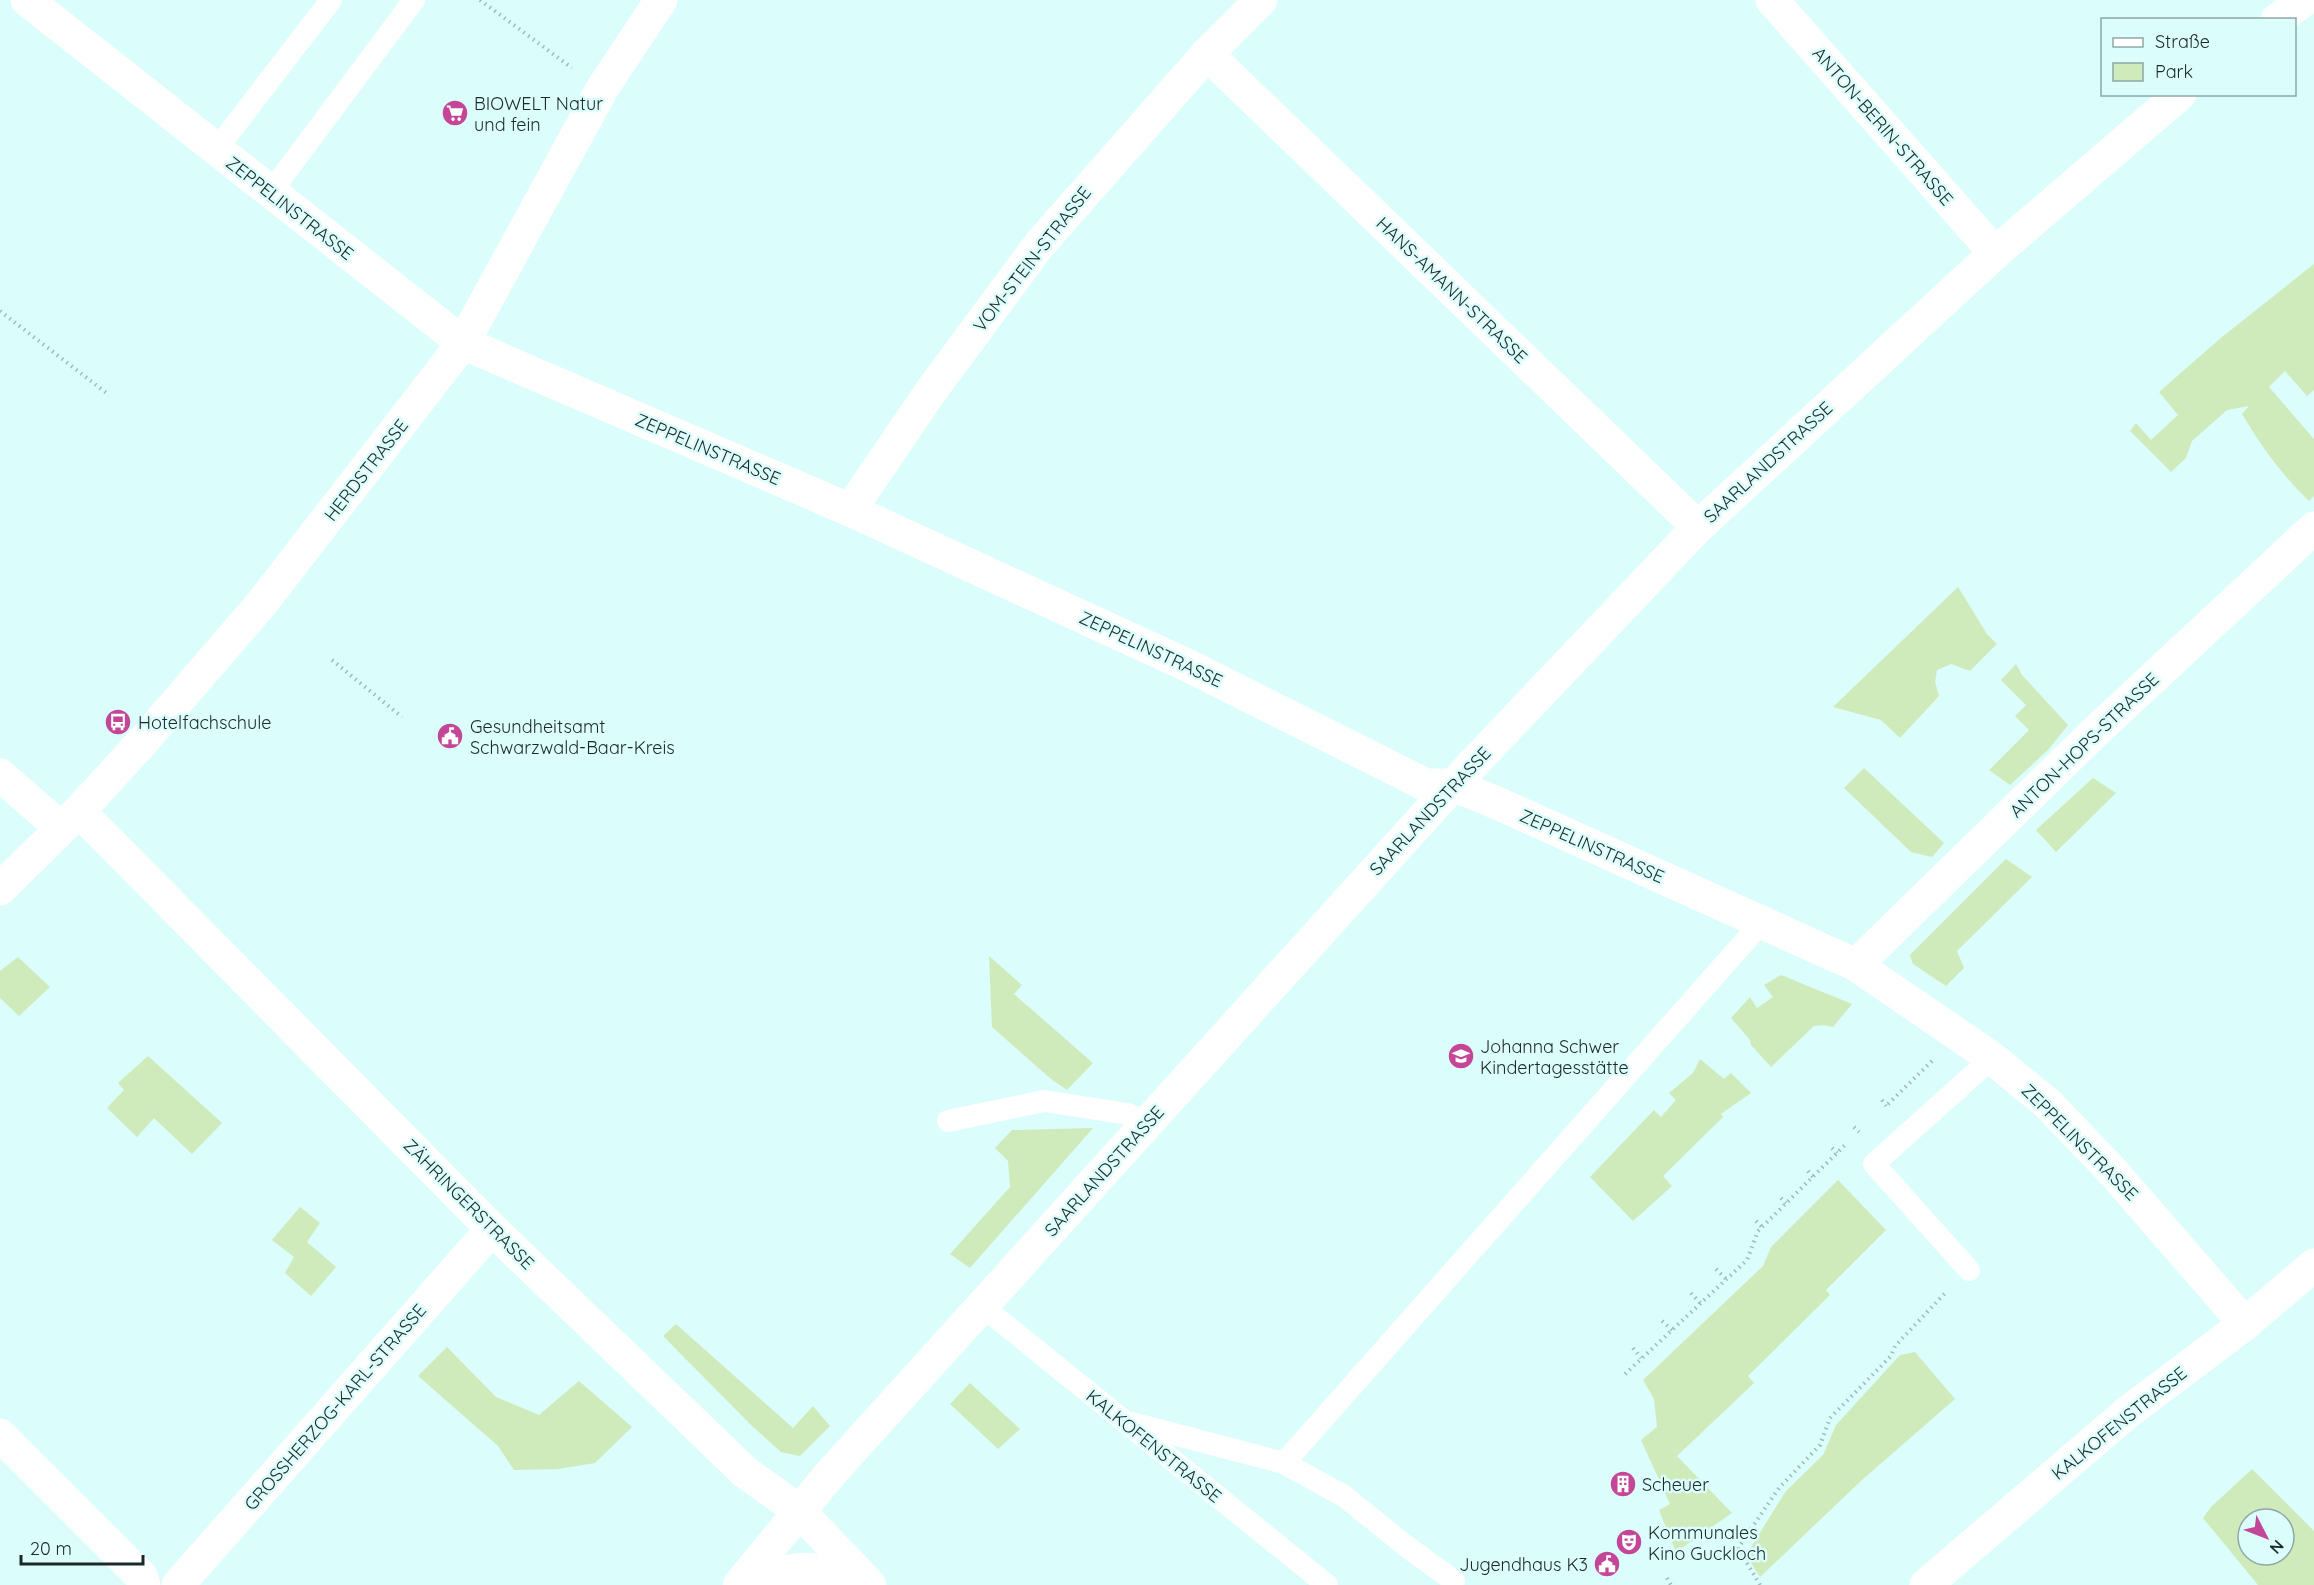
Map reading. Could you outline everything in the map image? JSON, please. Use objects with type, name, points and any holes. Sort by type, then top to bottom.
[{"type":"street","name":"ZEPPELINSTRASSE","points":[[27,0],[463,344],[850,510],[1189,666],[1426,784],[1453,785],[1856,965],[1959,1035],[2047,1102],[2114,1173],[2245,1324]]},
{"type":"street","name":"HERDSTRASSE","points":[[0,889],[145,739],[262,603],[463,344],[602,89],[661,0]]},
{"type":"street","name":"VOM-STEIN-STRASSE","points":[[850,510],[931,391],[1039,245],[1207,54],[1261,0]]},
{"type":"street","name":"ANTON-BERIN-STRASSE","points":[[1772,0],[1995,253]]},
{"type":"street","points":[[2280,18],[2304,0]]},
{"type":"street","name":"HANS-AMANN-STRASSE","points":[[1207,54],[1698,527]]},
{"type":"street","name":"SAARLANDSTRASSE","points":[[738,1585],[798,1510],[1453,785],[1698,527],[1995,253],[2178,96]]},
{"type":"street","name":"ANTON-HOPS-STRASSE","points":[[1856,965],[2095,732],[2314,528]]},
{"type":"street","name":"ZÄHRINGERSTRASSE","points":[[0,775],[70,819],[745,1472],[798,1510],[870,1585]]},
{"type":"street","name":"GROSSHERZOG-KARL-STRASSE","points":[[178,1585],[492,1229]]},
{"type":"street","name":"KALKOFENSTRASSE","points":[[1926,1585],[2128,1412],[2245,1324],[2314,1264]]},
{"type":"street","points":[[0,1436],[141,1576],[144,1585]]},
{"type":"street","points":[[756,1585],[762,1580],[798,1568],[820,1571],[842,1585]]},
{"type":"lane","points":[[216,150],[331,0]]},
{"type":"lane","points":[[270,193],[414,0]]},
{"type":"lane","points":[[1284,1463],[1762,922]]},
{"type":"lane","points":[[1969,1269],[1874,1164],[1992,1059]]},
{"type":"lane","points":[[948,1121],[1044,1101],[1128,1114],[1147,1123]]},
{"type":"lane","name":"KALKOFENSTRASSE","points":[[982,1306],[1327,1585]]},
{"type":"lane","points":[[1123,1420],[1284,1463],[1344,1496],[1454,1581]]},
{"type":"path","points":[[480,0],[602,89]]},
{"type":"path","points":[[0,311],[109,395]]},
{"type":"path","points":[[332,660],[402,717]]},
{"type":"path","points":[[1879,1113],[1959,1035]]},
{"type":"path","points":[[1882,1100],[1886,1106]]},
{"type":"path","points":[[1854,1136],[1865,1126]]},
{"type":"path","points":[[1854,1128],[1859,1132]]},
{"type":"path","points":[[1625,1374],[1747,1260],[1758,1231],[1850,1141]]},
{"type":"path","points":[[1832,1148],[1837,1153]]},
{"type":"path","points":[[1808,1171],[1813,1177]]},
{"type":"path","points":[[1780,1198],[1786,1203]]},
{"type":"path","points":[[1756,1221],[1762,1227]]},
{"type":"path","points":[[1716,1269],[1726,1279]]},
{"type":"path","points":[[1760,1585],[1738,1548],[1779,1488],[1820,1445],[1830,1418],[1891,1356],[1895,1346],[1969,1269]]},
{"type":"path","points":[[1690,1293],[1700,1303]]},
{"type":"path","points":[[1662,1321],[1672,1330]]},
{"type":"path","points":[[1633,1348],[1641,1358]]},
{"type":"path","points":[[1667,1578],[1671,1585]]},
{"type":"green space","points":[[2314,264],[2314,390],[2307,396],[2285,371],[2269,387],[2314,439],[2314,496],[2309,501],[2264,449],[2242,414],[2249,406],[2227,410],[2192,441],[2186,458],[2171,472],[2130,431],[2136,423],[2151,440],[2178,415],[2159,392],[2222,337]]},
{"type":"green space","points":[[1958,587],[1987,634],[1997,644],[1970,671],[1951,664],[1937,670],[1935,682],[1939,696],[1900,738],[1881,720],[1833,707]]},
{"type":"green space","points":[[2016,664],[2022,675],[2068,725],[2048,750],[2010,785],[1989,770],[2029,730],[2015,716],[2026,705],[2001,680]]},
{"type":"green space","points":[[1864,768],[1944,843],[1932,857],[1911,852],[1844,788]]},
{"type":"green space","points":[[2093,778],[2116,793],[2056,852],[2036,830]]},
{"type":"green space","points":[[2006,859],[2032,877],[1957,951],[1964,968],[1946,986],[1913,964],[1910,955]]},
{"type":"green space","points":[[989,956],[1022,985],[1014,994],[1093,1063],[1067,1090],[1051,1079],[992,1027]]},
{"type":"green space","points":[[18,957],[50,987],[19,1016],[0,998],[0,971]]},
{"type":"green space","points":[[1781,975],[1852,1004],[1833,1027],[1814,1026],[1771,1067],[1731,1018],[1750,997],[1757,1008],[1773,997],[1764,985]]},
{"type":"green space","points":[[148,1056],[222,1123],[192,1154],[154,1118],[137,1137],[107,1108],[124,1090],[118,1083]]},
{"type":"green space","points":[[1700,1059],[1724,1079],[1731,1073],[1751,1093],[1721,1114],[1723,1117],[1663,1176],[1672,1186],[1633,1221],[1590,1177],[1654,1110],[1661,1117],[1676,1100],[1669,1093],[1693,1073]]},
{"type":"green space","points":[[1093,1128],[970,1268],[950,1254],[1010,1187],[1008,1161],[995,1148],[1012,1130]]},
{"type":"green space","points":[[1838,1180],[1886,1230],[1826,1290],[1830,1295],[1748,1376],[1754,1383],[1677,1456],[1732,1513],[1676,1552],[1659,1510],[1670,1504],[1641,1440],[1657,1427],[1654,1399],[1643,1380],[1763,1266],[1771,1247]]},
{"type":"green space","points":[[300,1207],[320,1223],[307,1242],[336,1267],[311,1296],[285,1273],[294,1257],[272,1240]]},
{"type":"green space","points":[[676,1324],[793,1428],[813,1406],[830,1426],[800,1456],[781,1452],[663,1336]]},
{"type":"green space","points":[[447,1347],[496,1397],[539,1415],[579,1381],[632,1427],[595,1463],[558,1469],[514,1470],[498,1446],[418,1376]]},
{"type":"green space","points":[[1915,1352],[1955,1399],[1862,1480],[1760,1577],[1746,1555],[1786,1491],[1823,1455],[1836,1425],[1900,1355]]},
{"type":"green space","points":[[970,1383],[1020,1429],[998,1449],[950,1404]]},
{"type":"green space","points":[[2252,1469],[2290,1507],[2236,1507],[2236,1558],[2203,1518],[2211,1507]]},
{"type":"green space","points":[[2296,1513],[2314,1531],[2314,1585],[2258,1585],[2243,1567],[2296,1567]]},
{"type":"place","name":"BIOWELT Natur und fein","points":[[455,113]]},
{"type":"place","name":"Hotelfachschule","points":[[118,722]]},
{"type":"place","name":"Gesundheitsamt Schwarzwald-Baar-Kreis","points":[[450,736]]},
{"type":"place","name":"Johanna Schwer Kindertagesstätte","points":[[1461,1056]]},
{"type":"place","name":"Scheuer","points":[[1623,1484]]},
{"type":"place","name":"Kommunales Kino Guckloch","points":[[1629,1542]]},
{"type":"place","name":"Jugendhaus K3","points":[[1607,1564]]}]
